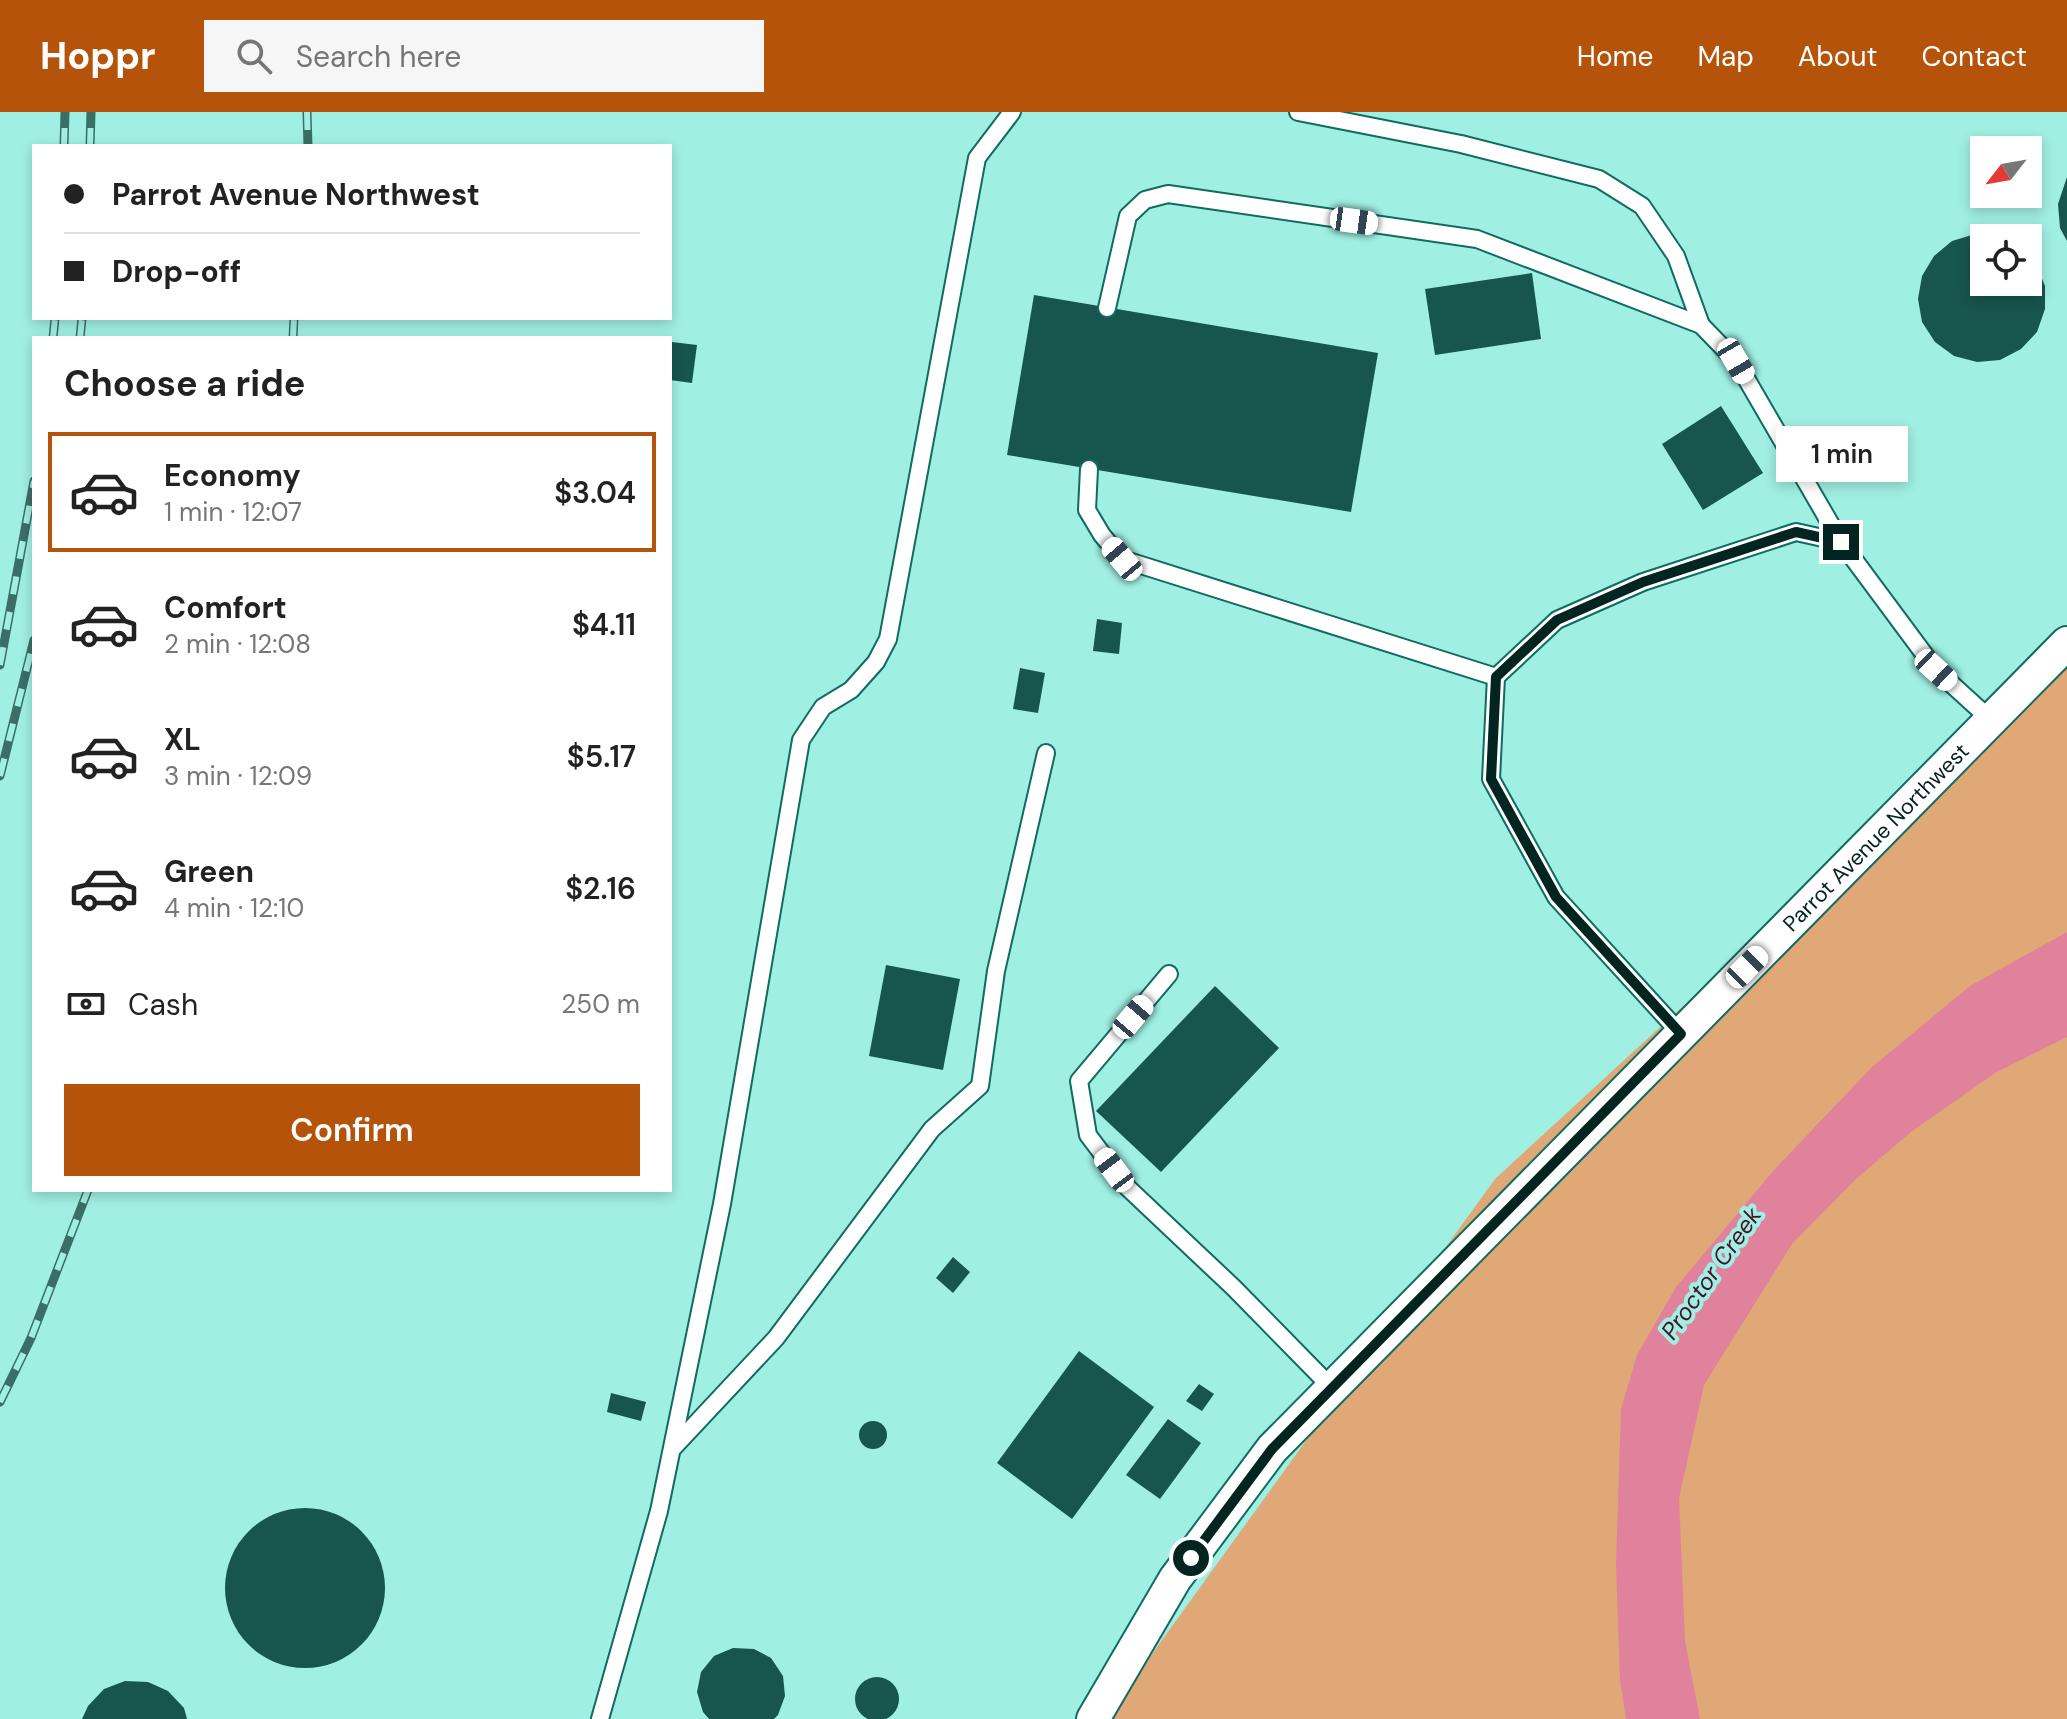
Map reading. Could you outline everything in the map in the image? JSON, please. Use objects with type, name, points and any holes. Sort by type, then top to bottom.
[{"type":"street","name":"Parrot Avenue Northwest","points":[[1093,1719],[1175,1579],[1272,1449],[2067,643]]},
{"type":"lane","points":[[600,1719],[659,1511],[672,1449],[722,1204],[801,740],[823,707],[851,690],[876,662],[888,639],[977,158],[1012,112]]},
{"type":"lane","points":[[1298,112],[1461,144],[1599,179],[1642,206],[1676,256],[1701,325],[1736,361],[1841,542],[1936,670],[1991,720]]},
{"type":"lane","points":[[1107,308],[1128,216],[1145,200],[1168,194],[1477,239],[1701,325]]},
{"type":"lane","points":[[1089,469],[1087,510],[1122,559],[1496,677]]},
{"type":"lane","points":[[1681,1034],[1556,897],[1491,779],[1496,677],[1557,620],[1643,582],[1796,532],[1841,542]]},
{"type":"lane","points":[[672,1449],[776,1338],[932,1129],[980,1086],[996,971],[1046,753]]},
{"type":"lane","points":[[1169,974],[1079,1081],[1088,1135],[1128,1188],[1234,1288],[1332,1388]]},
{"type":"shaded area","points":[[2067,653],[2067,1719],[1105,1719],[1495,1179]]},
{"type":"water","name":"Proctor Creek","points":[[2067,932],[2067,1037],[1995,1073],[1911,1132],[1856,1179],[1792,1244],[1704,1385],[1679,1498],[1685,1641],[1700,1719],[1626,1719],[1620,1681],[1616,1563],[1621,1409],[1637,1355],[1676,1287],[1774,1170],[1872,1067],[1970,986]]},
{"type":"building","points":[[2067,177],[2067,241],[2060,228],[2058,204]]},
{"type":"building","points":[[1970,236],[1970,296],[2042,296],[2042,279],[2045,286],[2045,309],[2037,332],[2021,349],[2000,360],[1977,362],[1954,356],[1935,342],[1922,322],[1918,299],[1922,276],[1934,256],[1952,241]]},
{"type":"building","points":[[1532,273],[1541,339],[1435,355],[1425,289]]},
{"type":"building","points":[[1034,295],[1378,353],[1351,512],[1007,455]]},
{"type":"building","points":[[672,342],[697,345],[692,383],[672,380]]},
{"type":"building","points":[[1721,406],[1763,473],[1703,510],[1662,444]]},
{"type":"building","points":[[1097,619],[1122,623],[1119,654],[1093,651]]},
{"type":"building","points":[[1020,668],[1045,673],[1038,713],[1013,709]]},
{"type":"building","points":[[886,965],[960,979],[943,1070],[869,1056]]},
{"type":"building","points":[[1215,986],[1279,1048],[1161,1172],[1096,1111]]},
{"type":"building","points":[[953,1257],[970,1272],[953,1293],[936,1278]]},
{"type":"building","points":[[1079,1351],[1154,1407],[1072,1519],[997,1463]]},
{"type":"building","points":[[1199,1384],[1214,1394],[1202,1411],[1186,1401]]},
{"type":"building","points":[[611,1393],[646,1402],[641,1421],[607,1412]]},
{"type":"building","points":[[1168,1419],[1201,1443],[1160,1499],[1126,1475]]},
{"type":"building","points":[[873,1421],[883,1425],[887,1435],[883,1445],[873,1449],[863,1445],[859,1435],[863,1425]]},
{"type":"building","points":[[305,1508],[336,1514],[362,1531],[379,1557],[385,1588],[379,1619],[362,1645],[336,1662],[305,1668],[274,1662],[248,1645],[231,1619],[225,1588],[231,1557],[248,1531],[274,1514]]},
{"type":"building","points":[[733,1648],[754,1649],[771,1658],[783,1676],[785,1696],[774,1719],[709,1719],[703,1712],[697,1692],[701,1672],[714,1656]]},
{"type":"building","points":[[868,1678],[886,1678],[898,1690],[898,1708],[886,1720],[868,1720],[856,1708],[856,1690]]},
{"type":"building","points":[[125,1681],[148,1682],[168,1691],[184,1708],[187,1719],[82,1719],[88,1706],[104,1689]]},
{"type":"railway","points":[[64,144],[65,112]]},
{"type":"railway","points":[[90,144],[91,112]]},
{"type":"railway","points":[[307,112],[308,144]]},
{"type":"railway","points":[[53,336],[55,320]]},
{"type":"railway","points":[[80,336],[82,320]]},
{"type":"railway","points":[[293,336],[294,320]]},
{"type":"railway","points":[[0,665],[32,492]]},
{"type":"railway","points":[[0,776],[32,648]]},
{"type":"railway","points":[[0,1402],[31,1338],[87,1192]]},
{"type":"route","points":[[1191,1558],[1272,1449],[1681,1034],[1556,897],[1491,779],[1496,677],[1557,620],[1643,582],[1796,532],[1841,542]]}]
